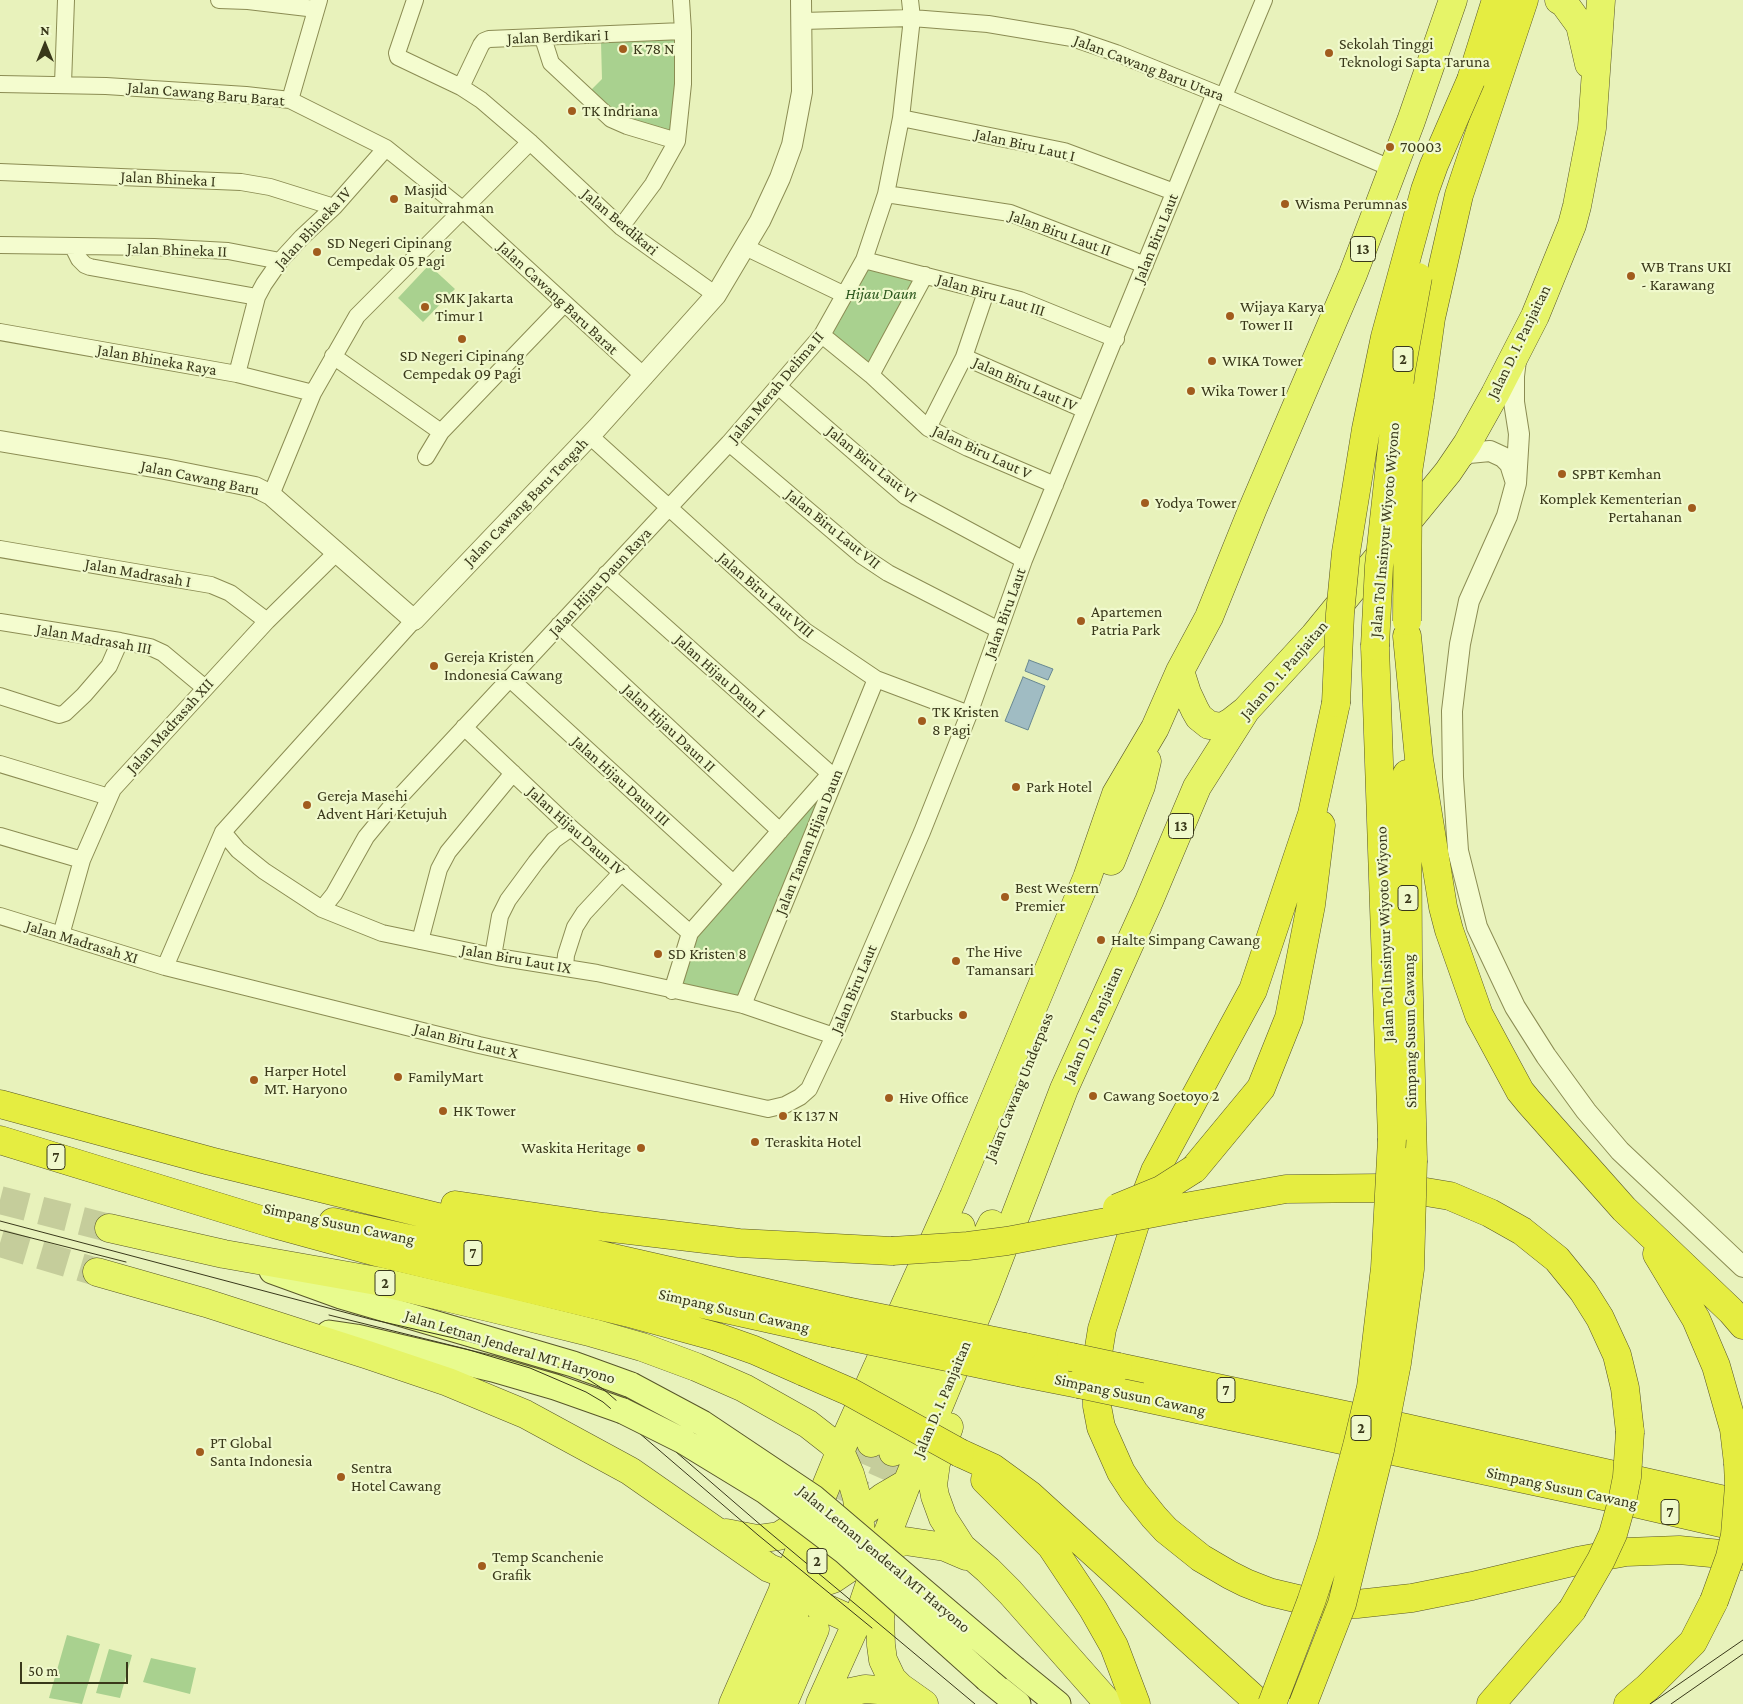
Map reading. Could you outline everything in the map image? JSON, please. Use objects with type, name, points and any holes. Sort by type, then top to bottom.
[{"type":"highway","name":"2","points":[[1471,80],[1496,0]]},
{"type":"highway","name":"2","points":[[1407,628],[1408,472],[1431,318],[1459,195],[1524,0]]},
{"type":"highway","points":[[1559,0],[1564,3],[1580,25],[1594,88]]},
{"type":"highway","name":"Jalan D. I. Panjaitan","points":[[1041,1147],[1078,1056],[1149,901],[1197,787],[1246,710],[1314,636],[1456,461],[1495,394],[1535,316],[1572,225],[1592,128],[1601,0]]},
{"type":"highway","name":"13","points":[[1155,728],[1180,671],[1209,617],[1253,508],[1353,274],[1459,2]]},
{"type":"highway","name":"Jalan Tol Insinyur Wiyoto Wiyono","points":[[1272,1704],[1312,1602],[1331,1542],[1371,1387],[1385,1268],[1392,1139],[1375,646],[1379,566],[1401,370],[1419,272],[1442,174],[1471,80]]},
{"type":"highway","points":[[1054,1231],[1161,1190],[1194,1169],[1261,1088],[1289,1018],[1311,905],[1335,706],[1340,614],[1346,552],[1366,430],[1385,337],[1424,190],[1471,80]]},
{"type":"highway","points":[[1407,628],[1419,759],[1442,908],[1479,1015],[1520,1091],[1568,1148],[1624,1209],[1731,1311],[1743,1325]]},
{"type":"highway","name":"Simpang Susun Cawang","points":[[1303,1704],[1342,1604],[1380,1450],[1397,1363],[1410,1269],[1413,1160],[1408,957],[1407,628]]},
{"type":"highway","points":[[1180,671],[1195,710],[1199,717],[1209,725],[1222,727],[1246,710]]},
{"type":"highway","points":[[1335,706],[1312,814],[1253,990],[1155,1171],[1138,1215],[1102,1329],[1096,1366],[1097,1406],[1101,1427],[1120,1472],[1160,1524],[1201,1558],[1246,1583],[1269,1592],[1307,1601],[1357,1604],[1412,1598],[1472,1586],[1584,1559],[1626,1552],[1679,1550],[1743,1556]]},
{"type":"highway","points":[[797,1418],[819,1420],[839,1414],[856,1401],[875,1373],[954,1196],[1006,1068],[1066,929],[1089,872],[1116,794],[1155,728]]},
{"type":"highway","name":"Jalan Cawang Underpass","points":[[885,1452],[959,1233],[1141,786],[1155,728]]},
{"type":"highway","name":"7","points":[[0,1104],[210,1161]]},
{"type":"highway","name":"7","points":[[0,1140],[112,1174]]},
{"type":"highway","points":[[733,1704],[786,1581],[885,1452],[947,1332],[982,1245],[1006,1198],[1041,1147]]},
{"type":"highway","points":[[963,1549],[938,1507],[933,1485],[933,1474],[943,1443],[1024,1237],[1037,1198],[1041,1147]]},
{"type":"highway","points":[[210,1161],[453,1205],[604,1227],[739,1243],[892,1251],[968,1246],[1024,1238],[1286,1189],[1408,1189],[1450,1196],[1490,1213],[1522,1231],[1557,1259],[1583,1290],[1600,1318],[1617,1355],[1625,1388],[1630,1432],[1627,1477],[1622,1502],[1613,1534],[1601,1560],[1572,1610],[1491,1704]]},
{"type":"highway","name":"Simpang Susun Cawang","points":[[210,1161],[518,1237],[840,1322]]},
{"type":"highway","points":[[112,1174],[214,1206],[362,1248],[633,1314],[717,1337],[754,1350],[850,1392],[960,1453],[993,1468],[1037,1501],[1104,1561],[1186,1639],[1260,1704]]},
{"type":"highway","name":"Simpang Susun Cawang","points":[[112,1174],[1024,1360],[1079,1384],[1328,1436],[1743,1528]]},
{"type":"highway","points":[[1624,1209],[1666,1267],[1696,1319],[1706,1341],[1726,1397],[1734,1429],[1738,1463],[1738,1501],[1735,1534],[1730,1557],[1714,1601],[1693,1642],[1648,1687],[1628,1704]]},
{"type":"highway","name":"Jalan Letnan Jenderal MT Haryono","points":[[109,1228],[224,1254],[377,1281],[593,1332],[642,1347],[696,1367],[744,1388],[818,1431],[885,1452]]},
{"type":"highway","name":"Jalan Letnan Jenderal MT Haryono","points":[[97,1272],[317,1338],[448,1382],[525,1414],[630,1471],[715,1529]]},
{"type":"highway","name":"Simpang Susun Cawang","points":[[1024,1360],[1071,1357],[1743,1504]]},
{"type":"highway","points":[[820,1704],[860,1614],[865,1581],[873,1553],[885,1452],[875,1373]]},
{"type":"highway","points":[[715,1529],[735,1536],[764,1539],[787,1532],[803,1518],[812,1504],[821,1467],[819,1451],[812,1436],[797,1418]]},
{"type":"highway","name":"2","points":[[715,1529],[769,1568],[782,1573],[786,1581],[813,1565],[860,1515],[883,1497],[885,1452]]},
{"type":"highway","points":[[873,1553],[860,1515],[850,1474],[885,1452]]},
{"type":"highway","points":[[885,1452],[924,1489],[932,1517],[938,1527],[988,1570],[1010,1592],[1109,1704]]},
{"type":"highway","points":[[960,1453],[1051,1546],[1093,1609],[1114,1646],[1136,1704]]},
{"type":"highway","points":[[715,1529],[753,1566],[761,1579],[768,1603],[767,1626]]},
{"type":"highway","points":[[786,1581],[826,1582],[840,1576],[873,1553],[905,1541],[955,1550],[988,1570]]},
{"type":"highway","points":[[924,1704],[892,1679],[887,1669],[881,1645],[880,1618],[884,1592],[890,1572],[898,1556],[912,1546],[927,1544]]},
{"type":"highway","points":[[786,1581],[860,1614]]},
{"type":"highway","points":[[760,1704],[805,1625],[783,1704]]},
{"type":"highway","points":[[829,1704],[846,1693],[865,1688],[891,1691],[924,1704]]},
{"type":"main road","name":"Jalan Letnan Jenderal MT Haryono","points":[[224,1254],[341,1296],[573,1364],[630,1386],[702,1423],[814,1498],[1058,1704]]},
{"type":"main road","name":"Jalan Letnan Jenderal MT Haryono","points":[[243,1316],[303,1329],[356,1337],[492,1369],[556,1387],[623,1411],[683,1441],[765,1491],[844,1551],[987,1679],[1018,1704]]},
{"type":"street","points":[[63,84],[66,0]]},
{"type":"street","points":[[219,0],[317,4],[290,100]]},
{"type":"street","name":"Jalan Berdikari","points":[[415,0],[396,56],[461,87],[490,106],[621,227],[716,295]]},
{"type":"street","points":[[621,227],[653,184],[677,141],[683,84],[681,0]]},
{"type":"street","name":"Jalan Cawang Baru Tengah","points":[[164,967],[223,832],[414,620],[590,436],[716,295],[760,221],[780,178],[792,145],[802,92],[801,0]]},
{"type":"street","name":"Jalan Merah Delima II","points":[[668,508],[729,443],[822,335],[864,260],[886,194],[901,118],[912,18],[910,0]]},
{"type":"street","name":"Jalan Biru Laut","points":[[768,1109],[779,1107],[795,1100],[809,1089],[834,1036],[922,832],[969,714],[1024,560],[1116,339],[1174,192],[1264,0]]},
{"type":"street","name":"Jalan Cawang Baru Utara","points":[[802,21],[912,18],[988,24],[1072,38],[1116,53],[1219,95],[1393,169]]},
{"type":"street","name":"Jalan Berdikari I","points":[[461,87],[475,56],[484,41],[489,39],[683,32]]},
{"type":"street","points":[[543,38],[551,62],[611,118],[627,126],[677,141]]},
{"type":"street","name":"Jalan Cawang Baru Barat","points":[[0,84],[63,84],[246,95],[290,100],[386,148],[462,210],[644,376]]},
{"type":"street","name":"Jalan Biru Laut I","points":[[901,118],[1064,151],[1174,192]]},
{"type":"street","points":[[271,494],[313,393],[357,316],[530,142]]},
{"type":"street","name":"Jalan Bhineka IV","points":[[238,374],[257,297],[264,284],[280,261],[334,207],[386,148]]},
{"type":"street","name":"Jalan Bhineka I","points":[[0,172],[241,182],[270,187],[334,207]]},
{"type":"street","name":"Jalan Biru Laut II","points":[[886,194],[1010,214],[1145,265]]},
{"type":"street","name":"Jalan Bhineka II","points":[[0,245],[154,247],[228,251],[280,261]]},
{"type":"street","name":"Jalan Bhineka II","points":[[73,247],[84,265],[90,267],[257,297]]},
{"type":"street","points":[[746,247],[844,295]]},
{"type":"street","name":"Jalan Biru Laut III","points":[[864,260],[1020,300],[1116,339]]},
{"type":"street","points":[[871,375],[925,275]]},
{"type":"street","points":[[928,428],[964,357],[986,292]]},
{"type":"street","points":[[426,457],[442,432],[564,304]]},
{"type":"street","name":"Jalan Bhineka Raya","points":[[0,332],[238,374],[313,393]]},
{"type":"street","name":"Jalan Biru Laut V","points":[[822,335],[871,375],[928,428],[968,448],[1055,484]]},
{"type":"street","points":[[1519,346],[1514,376],[1514,402],[1519,434],[1516,483],[1507,516],[1469,601],[1460,644],[1452,711],[1458,851],[1477,927],[1515,1007],[1546,1056],[1586,1111],[1620,1151],[1743,1267]]},
{"type":"street","points":[[333,356],[442,432]]},
{"type":"street","name":"Jalan Biru Laut IV","points":[[964,357],[1085,410]]},
{"type":"street","name":"Jalan Biru Laut VI","points":[[779,386],[905,496],[1024,560]]},
{"type":"street","name":"Jalan Biru Laut VIII","points":[[590,436],[805,632],[876,679],[969,714]]},
{"type":"street","name":"Jalan Cawang Baru","points":[[0,441],[255,487],[271,494],[414,620]]},
{"type":"street","name":"Jalan Biru Laut VII","points":[[729,443],[861,555],[888,573],[999,630]]},
{"type":"street","points":[[1456,461],[1469,454],[1490,451],[1503,457],[1510,464],[1516,483]]},
{"type":"street","name":"Jalan Hijau Daun Raya","points":[[322,909],[334,894],[366,838],[394,803],[668,508]]},
{"type":"street","name":"Jalan Madrasah I","points":[[0,549],[211,585],[225,590],[267,620]]},
{"type":"street","name":"Jalan Madrasah XII","points":[[61,935],[82,860],[109,797],[120,782],[267,620],[337,552]]},
{"type":"street","name":"Jalan Hijau Daun I","points":[[606,574],[832,776]]},
{"type":"street","name":"Jalan Madrasah III","points":[[0,622],[150,647],[163,653],[205,688]]},
{"type":"street","name":"Jalan Hijau Daun II","points":[[559,625],[780,831]]},
{"type":"street","points":[[0,696],[59,714],[65,713],[110,666],[120,641]]},
{"type":"street","name":"Jalan Hijau Daun III","points":[[509,678],[733,884]]},
{"type":"street","name":"Jalan Taman Hijau Daun","points":[[743,1005],[832,776],[876,679]]},
{"type":"street","name":"Jalan Hijau Daun IV","points":[[464,727],[571,828],[690,933]]},
{"type":"street","points":[[0,764],[109,797]]},
{"type":"street","points":[[420,941],[439,869],[448,852],[514,773]]},
{"type":"street","name":"Jalan Taman Hijau Daun","points":[[672,990],[690,933],[780,831],[832,776]]},
{"type":"street","points":[[493,956],[500,916],[508,900],[554,840],[571,828]]},
{"type":"street","name":"Jalan Biru Laut IX","points":[[223,832],[238,850],[258,866],[322,909],[382,933],[493,956],[597,973],[743,1005],[834,1036]]},
{"type":"street","points":[[0,836],[82,860]]},
{"type":"street","points":[[565,968],[566,955],[575,927],[584,913],[622,872]]},
{"type":"street","name":"Jalan Madrasah XI","points":[[0,916],[164,967]]},
{"type":"street","name":"Jalan Biru Laut X","points":[[164,967],[479,1045],[768,1109]]},
{"type":"street","points":[[1504,982],[1524,1001],[1555,1050],[1594,1104],[1628,1144],[1743,1253]]},
{"type":"green space","points":[[678,38],[677,94],[670,137],[619,121],[587,94],[602,79],[601,42]]},
{"type":"green space","name":"Hijau Daun","points":[[868,263],[920,278],[872,371],[828,333],[840,321]]},
{"type":"green space","points":[[429,265],[455,289],[423,322],[398,298]]},
{"type":"green space","points":[[826,792],[736,1000],[677,987],[694,934],[792,824]]},
{"type":"green space","points":[[67,1635],[100,1644],[82,1704],[49,1698]]},
{"type":"green space","points":[[109,1649],[132,1655],[120,1698],[96,1693]]},
{"type":"green space","points":[[151,1658],[196,1668],[190,1694],[143,1682]]},
{"type":"water","points":[[1029,660],[1053,669],[1048,680],[1025,671]]},
{"type":"water","points":[[1023,677],[1045,686],[1028,730],[1005,721]]},
{"type":"tunnel","points":[[0,1200],[109,1228]]},
{"type":"tunnel","points":[[0,1243],[97,1272]]},
{"type":"tunnel","points":[[829,1541],[871,1443]]},
{"type":"tunnel","points":[[864,1517],[893,1452]]},
{"type":"tram line","points":[[0,1221],[370,1319],[467,1341],[534,1359],[573,1372],[603,1389],[763,1527],[975,1704]]},
{"type":"tram line","points":[[0,1230],[126,1262]]},
{"type":"tram line","points":[[329,1315],[466,1349],[530,1368],[586,1392],[603,1402],[758,1535],[872,1628]]},
{"type":"tram line","points":[[1650,1704],[1743,1640]]},
{"type":"tram line","points":[[1671,1704],[1743,1654]]},
{"type":"place","name":"K 78 N","points":[[623,49]]},
{"type":"place","name":"Sekolah Tinggi Teknologi Sapta Taruna","points":[[1329,53]]},
{"type":"place","name":"TK Indriana","points":[[572,111]]},
{"type":"place","name":"70003","points":[[1390,147]]},
{"type":"place","name":"Masjid Baiturrahman","points":[[394,199]]},
{"type":"place","name":"Wisma Perumnas","points":[[1285,204]]},
{"type":"place","name":"SD Negeri Cipinang Cempedak 05 Pagi","points":[[317,252]]},
{"type":"place","name":"WB Trans UKI - Karawang","points":[[1631,276]]},
{"type":"place","name":"SMK Jakarta Timur 1","points":[[425,307]]},
{"type":"place","name":"Wijaya Karya Tower II","points":[[1230,316]]},
{"type":"place","name":"SD Negeri Cipinang Cempedak 09 Pagi","points":[[462,339]]},
{"type":"place","name":"WIKA Tower","points":[[1212,361]]},
{"type":"place","name":"Wika Tower I","points":[[1191,391]]},
{"type":"place","name":"SPBT Kemhan","points":[[1562,474]]},
{"type":"place","name":"Yodya Tower","points":[[1145,503]]},
{"type":"place","name":"Komplek Kementerian Pertahanan","points":[[1692,508]]},
{"type":"place","name":"Apartemen Patria Park","points":[[1081,621]]},
{"type":"place","name":"Gereja Kristen Indonesia Cawang","points":[[434,666]]},
{"type":"place","name":"TK Kristen 8 Pagi","points":[[922,721]]},
{"type":"place","name":"Park Hotel","points":[[1016,787]]},
{"type":"place","name":"Gereja Masehi Advent Hari Ketujuh","points":[[307,805]]},
{"type":"place","name":"Best Western Premier","points":[[1005,897]]},
{"type":"place","name":"Halte Simpang Cawang","points":[[1101,940]]},
{"type":"place","name":"SD Kristen 8","points":[[658,954]]},
{"type":"place","name":"The Hive Tamansari","points":[[956,961]]},
{"type":"place","name":"Starbucks","points":[[963,1015]]},
{"type":"place","name":"FamilyMart","points":[[398,1077]]},
{"type":"place","name":"Harper Hotel MT. Haryono","points":[[254,1080]]},
{"type":"place","name":"Cawang Soetoyo 2","points":[[1093,1096]]},
{"type":"place","name":"Hive Office","points":[[889,1098]]},
{"type":"place","name":"HK Tower","points":[[443,1111]]},
{"type":"place","name":"K 137 N","points":[[783,1116]]},
{"type":"place","name":"Teraskita Hotel","points":[[755,1142]]},
{"type":"place","name":"Waskita Heritage","points":[[641,1148]]},
{"type":"place","name":"PT Global Santa Indonesia","points":[[200,1452]]},
{"type":"place","name":"Sentra Hotel Cawang","points":[[341,1477]]},
{"type":"place","name":"Temp Scanchenie Grafik","points":[[482,1566]]}]
